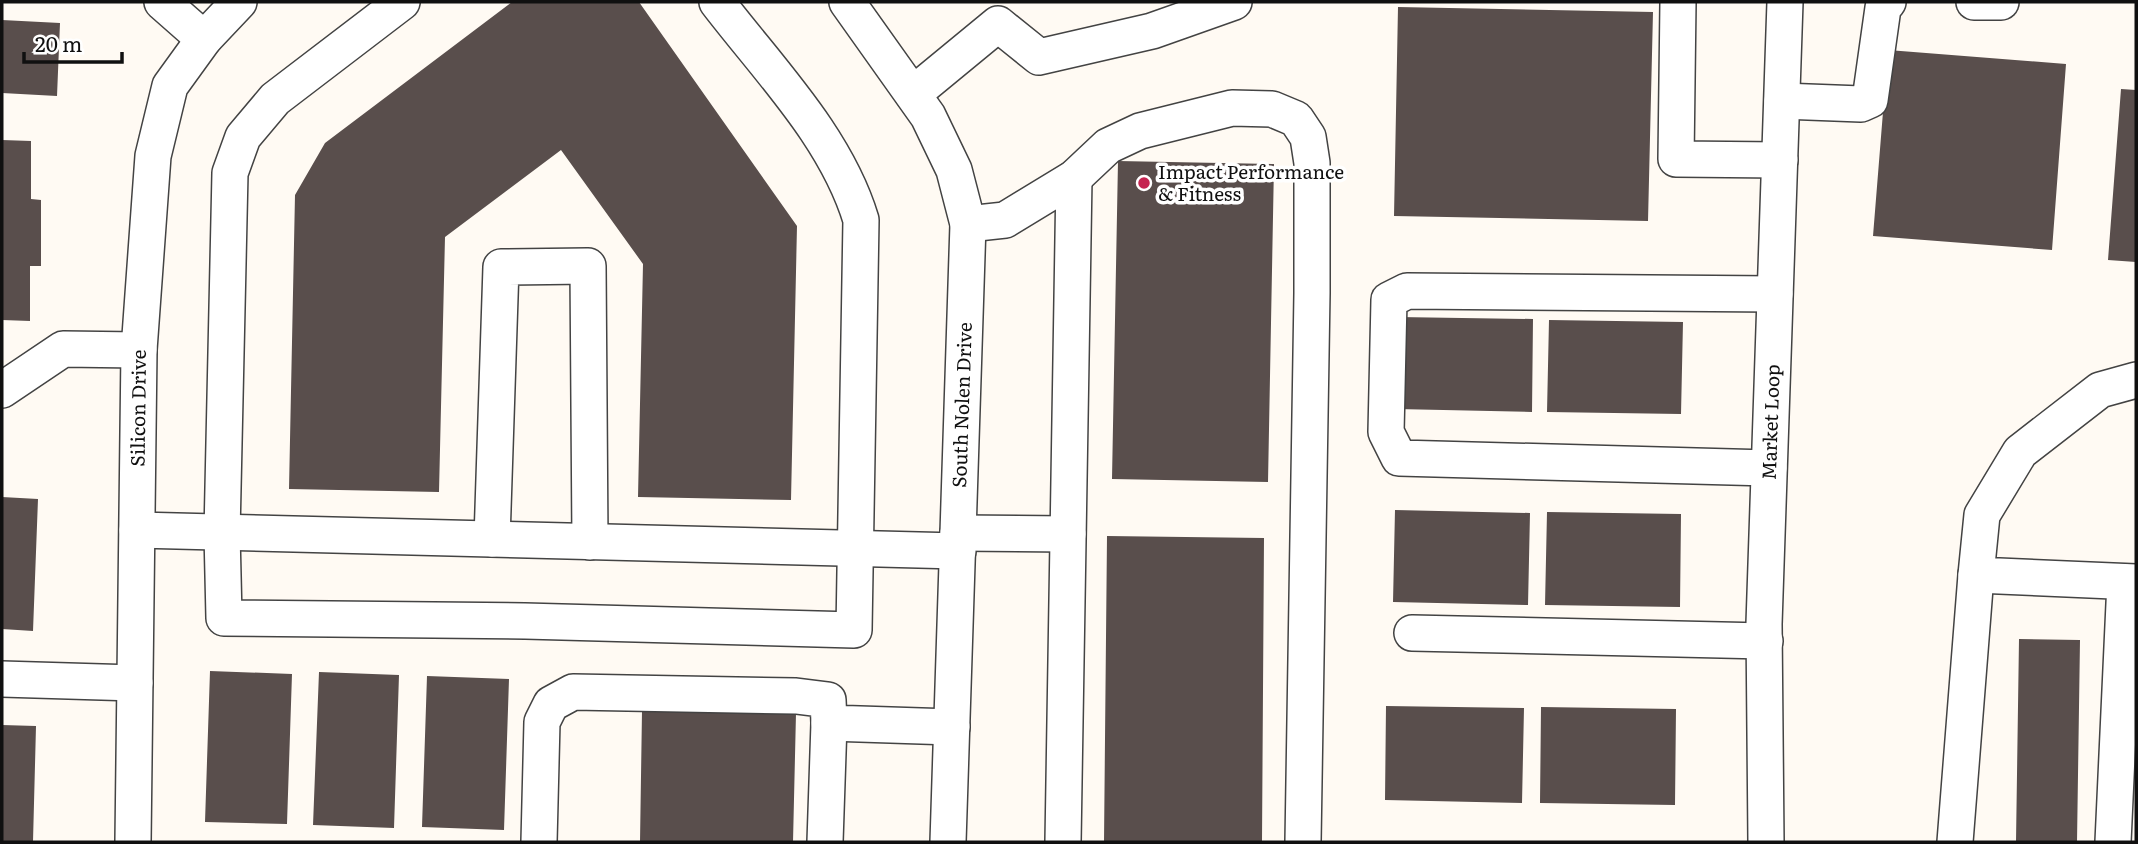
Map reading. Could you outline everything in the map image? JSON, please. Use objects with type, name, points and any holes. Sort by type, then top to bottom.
[{"type":"street","points":[[162,2],[204,39]]},
{"type":"street","name":"Silicon Drive","points":[[133,842],[139,350],[153,156],[170,86],[204,39],[239,2]]},
{"type":"street","points":[[402,2],[275,99],[243,137],[230,173],[222,533],[224,618],[525,621],[854,630],[861,220],[852,191],[830,149],[717,2]]},
{"type":"street","name":"South Nolen Drive","points":[[846,2],[928,116],[954,170],[968,224],[948,842]]},
{"type":"street","points":[[913,94],[990,13],[1039,57],[1152,31],[1234,2]]},
{"type":"street","points":[[1678,2],[1676,159],[1780,160]]},
{"type":"street","name":"Market Loop","points":[[1766,842],[1765,641],[1785,2]]},
{"type":"street","points":[[1782,101],[1861,104],[1870,100],[1883,8],[1888,2]]},
{"type":"street","points":[[1973,2],[2001,2]]},
{"type":"street","points":[[968,224],[1005,220],[1074,178],[1108,146],[1140,131],[1233,108],[1272,109],[1296,120],[1308,138],[1312,163],[1312,293],[1303,842]]},
{"type":"street","points":[[1063,842],[1074,178]]},
{"type":"street","points":[[492,539],[501,267],[588,266],[590,541]]},
{"type":"street","points":[[1769,468],[1399,458],[1386,432],[1389,300],[1407,291],[1775,294]]},
{"type":"street","points":[[2,390],[64,349],[139,350]]},
{"type":"street","points":[[1955,842],[1982,514],[2020,452],[2100,390],[2136,380]]},
{"type":"street","points":[[137,530],[856,548],[1068,534]]},
{"type":"street","points":[[1976,575],[2130,582],[2113,842]]},
{"type":"street","points":[[1412,633],[1765,641]]},
{"type":"street","points":[[2,679],[135,683]]},
{"type":"street","points":[[539,842],[542,723],[551,704],[573,692],[796,696],[828,700],[830,723],[825,842]]},
{"type":"street","points":[[830,723],[952,727]]},
{"type":"building","points":[[512,2],[639,2],[797,226],[791,500],[638,497],[643,264],[561,150],[445,237],[439,492],[289,489],[295,195],[325,143]]},
{"type":"building","points":[[1398,7],[1653,12],[1648,221],[1394,216]]},
{"type":"building","points":[[2,20],[60,23],[57,96],[2,93]]},
{"type":"building","points":[[1888,50],[2066,64],[2052,250],[1873,236]]},
{"type":"building","points":[[2121,89],[2136,90],[2136,262],[2108,260]]},
{"type":"building","points":[[2,140],[31,141],[31,199],[41,200],[41,266],[30,266],[30,321],[2,320]]},
{"type":"building","points":[[1118,161],[1274,164],[1268,482],[1112,479]]},
{"type":"building","points":[[1398,317],[1533,319],[1532,412],[1396,409]]},
{"type":"building","points":[[1549,320],[1683,322],[1681,414],[1547,412]]},
{"type":"building","points":[[2,497],[38,499],[33,631],[2,629]]},
{"type":"building","points":[[1395,510],[1530,513],[1528,605],[1393,602]]},
{"type":"building","points":[[1547,512],[1681,514],[1680,607],[1545,605]]},
{"type":"building","points":[[1107,536],[1264,538],[1262,842],[1104,842]]},
{"type":"building","points":[[2019,639],[2080,640],[2077,842],[2016,842]]},
{"type":"building","points":[[210,671],[292,674],[287,824],[205,822]]},
{"type":"building","points":[[319,672],[399,675],[394,828],[313,825]]},
{"type":"building","points":[[427,676],[509,679],[504,830],[422,827]]},
{"type":"building","points":[[1386,706],[1524,708],[1522,803],[1385,800]]},
{"type":"building","points":[[1541,707],[1676,709],[1675,805],[1540,803]]},
{"type":"building","points":[[642,711],[796,713],[793,842],[640,842]]},
{"type":"building","points":[[2,725],[36,726],[33,842],[2,842]]},
{"type":"place","name":"Impact Performance & Fitness","points":[[1144,183]]}]
